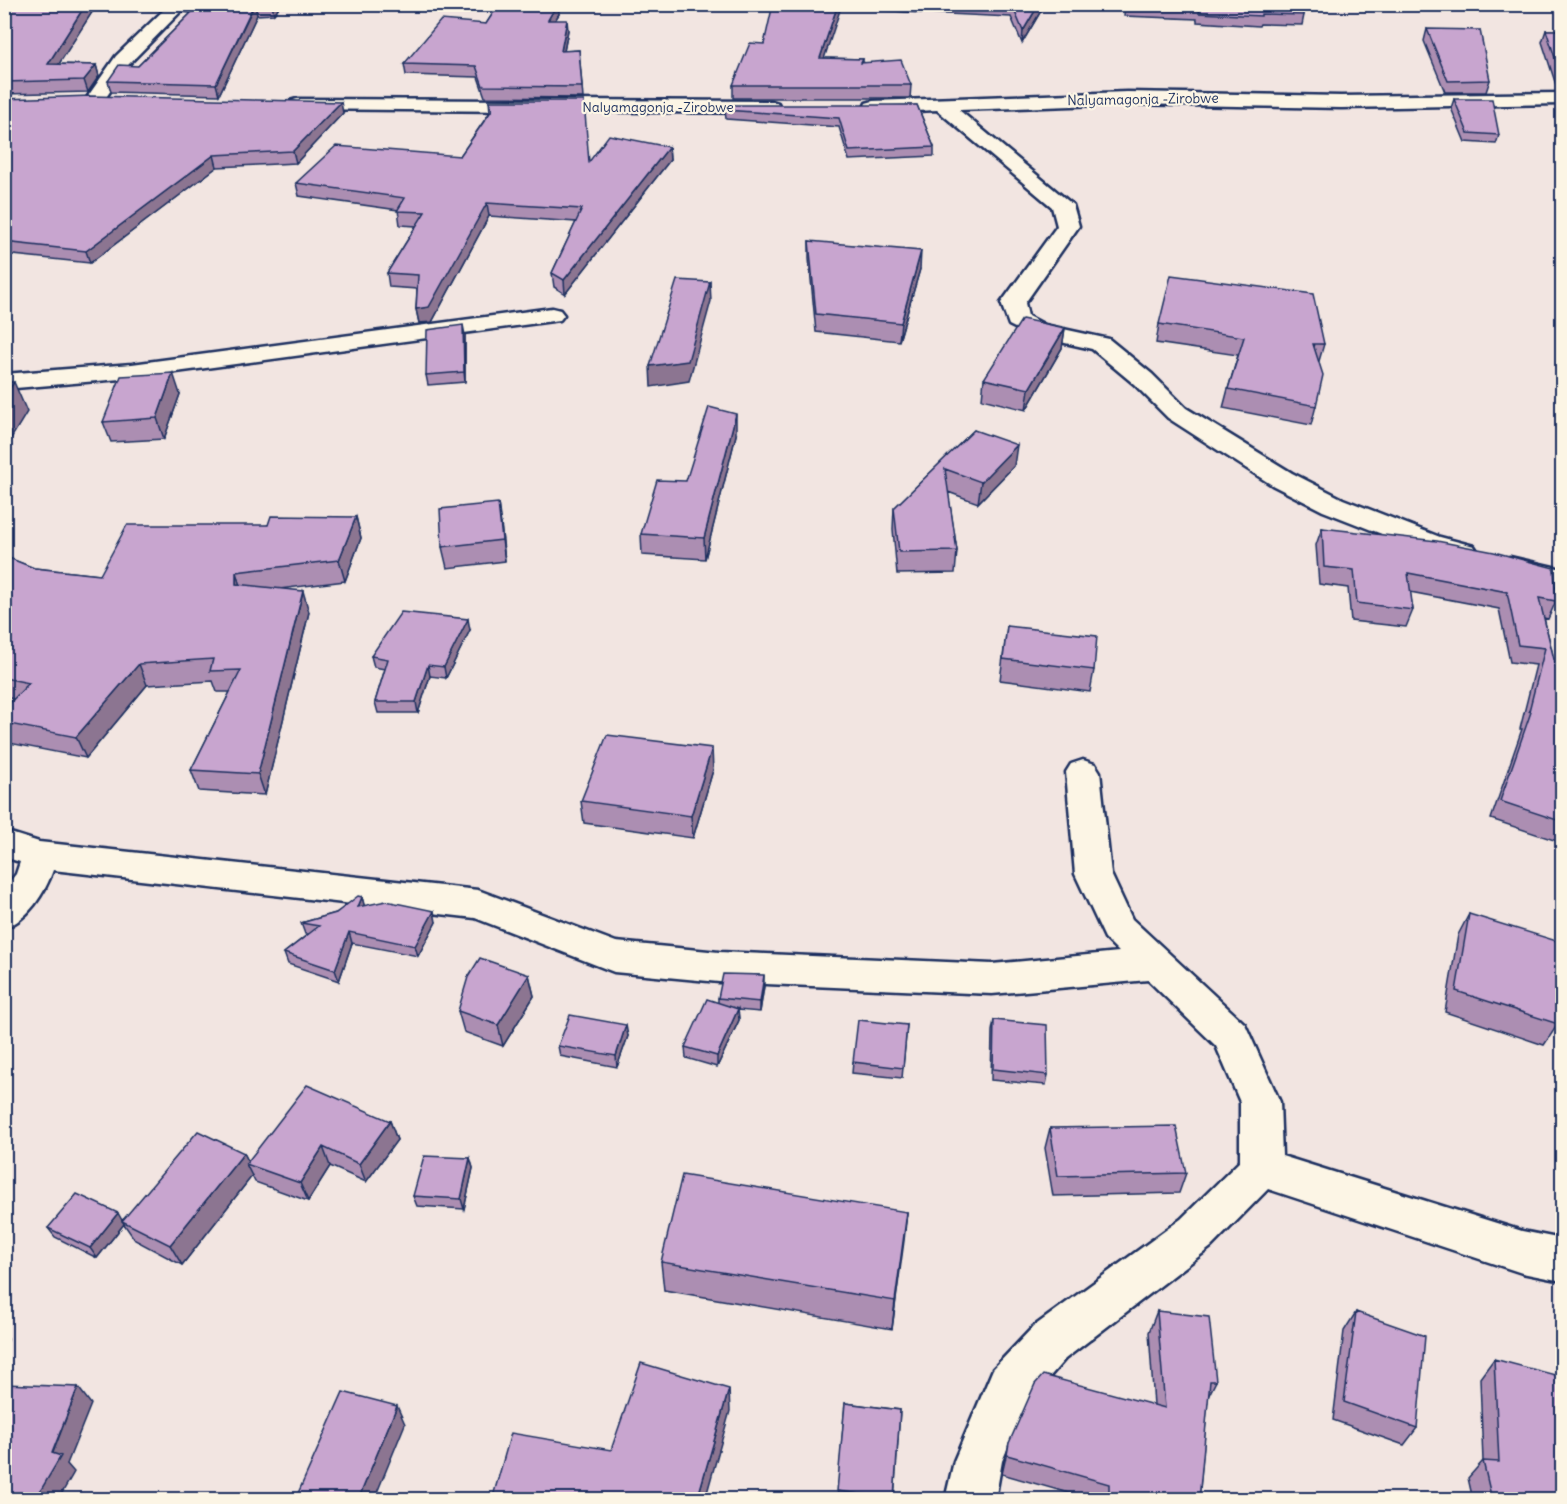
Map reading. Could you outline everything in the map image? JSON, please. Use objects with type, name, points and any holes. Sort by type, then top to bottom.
[{"type":"street","points":[[95,99],[104,81],[125,56],[180,4]]},
{"type":"street","name":"Nalyamagonja -Zirobwe","points":[[857,107],[943,106],[1127,98],[1341,102],[1563,99]]},
{"type":"street","points":[[72,100],[117,100]]},
{"type":"street","name":"Nalyamagonja -Zirobwe","points":[[276,105],[786,107]]},
{"type":"street","points":[[943,106],[1062,205],[1068,226],[1057,246],[1025,284],[1013,303],[1017,320],[1037,330],[1100,344],[1143,379],[1177,413],[1282,479],[1333,504],[1430,543],[1563,578]]},
{"type":"street","points":[[4,381],[132,371],[552,315]]},
{"type":"street","points":[[970,1500],[978,1461],[1010,1386],[1049,1343],[1196,1233],[1261,1168],[1260,1102],[1231,1036],[1118,928],[1093,874],[1083,772]]},
{"type":"street","points":[[4,844],[39,855],[478,904],[614,957],[707,966],[992,979],[1155,964]]},
{"type":"street","points":[[4,914],[27,887],[37,871],[39,855]]},
{"type":"street","points":[[1261,1168],[1522,1252],[1563,1260]]},
{"type":"building","points":[[4,4],[86,4],[48,64],[96,65],[84,80],[4,82]]},
{"type":"building","points":[[200,4],[254,4],[216,84],[108,81],[119,65],[138,66]]},
{"type":"building","points":[[499,4],[557,4],[548,20],[567,20],[561,51],[579,50],[582,87],[483,86],[476,66],[404,64],[441,20],[486,24]]},
{"type":"building","points":[[773,4],[838,4],[820,58],[863,59],[861,63],[901,60],[911,85],[733,85],[750,43],[764,44]]},
{"type":"building","points":[[1008,4],[1039,4],[1023,31],[1012,5]]},
{"type":"building","points":[[1126,4],[1299,4],[1304,15],[1261,14],[1261,16],[1199,13],[1200,9],[1126,6]]},
{"type":"building","points":[[1427,29],[1480,30],[1490,80],[1448,81]]},
{"type":"building","points":[[1546,30],[1563,30],[1563,79],[1562,79]]},
{"type":"building","points":[[91,96],[341,102],[293,151],[214,155],[86,251],[4,242],[4,99]]},
{"type":"building","points":[[1454,99],[1492,99],[1499,135],[1468,133]]},
{"type":"building","points":[[489,101],[584,101],[589,162],[609,135],[669,147],[564,280],[552,273],[582,209],[487,203],[429,307],[416,309],[418,275],[387,273],[425,212],[397,211],[405,198],[296,183],[336,146],[460,156],[492,110]]},
{"type":"building","points":[[727,105],[917,105],[934,147],[849,151],[839,118],[725,110]]},
{"type":"building","points":[[809,241],[921,251],[901,323],[816,314]]},
{"type":"building","points":[[1171,275],[1313,294],[1324,344],[1313,344],[1323,375],[1316,406],[1228,389],[1244,337],[1159,324]]},
{"type":"building","points":[[677,280],[710,282],[688,361],[650,366]]},
{"type":"building","points":[[1022,319],[1065,328],[1029,389],[984,379]]},
{"type":"building","points":[[463,325],[464,372],[426,375],[427,330]]},
{"type":"building","points":[[173,373],[157,418],[103,422],[121,376]]},
{"type":"building","points":[[4,382],[14,382],[4,397]]},
{"type":"building","points":[[709,407],[736,414],[704,538],[641,534],[657,480],[686,481]]},
{"type":"building","points":[[974,430],[1017,445],[981,482],[945,469],[957,551],[899,552],[894,508]]},
{"type":"building","points":[[498,503],[502,540],[442,547],[440,509]]},
{"type":"building","points":[[271,516],[356,517],[339,560],[236,572],[236,584],[303,591],[258,774],[191,770],[241,670],[210,671],[213,659],[139,664],[76,737],[4,723],[4,709],[29,683],[4,678],[4,556],[34,568],[100,575],[127,525],[268,525]]},
{"type":"building","points":[[1322,528],[1437,541],[1494,552],[1554,568],[1556,601],[1539,598],[1563,689],[1563,822],[1500,801],[1531,712],[1529,711],[1545,648],[1518,645],[1507,592],[1408,573],[1413,610],[1357,603],[1354,570],[1324,567]]},
{"type":"building","points":[[401,612],[468,619],[444,667],[428,665],[416,702],[375,702],[388,659],[371,656]]},
{"type":"building","points":[[1007,626],[1097,636],[1094,670],[1003,659]]},
{"type":"building","points":[[607,735],[712,748],[691,816],[581,801]]},
{"type":"building","points":[[358,896],[362,897],[358,907],[386,901],[434,911],[415,946],[349,932],[335,970],[284,953],[319,926],[301,923],[336,913]]},
{"type":"building","points":[[1469,914],[1563,943],[1563,976],[1558,1024],[1456,991]]},
{"type":"building","points":[[480,958],[529,975],[498,1025],[458,1011],[468,977]]},
{"type":"building","points":[[723,974],[764,975],[760,1002],[718,998]]},
{"type":"building","points":[[707,999],[738,1009],[717,1056],[685,1047]]},
{"type":"building","points":[[570,1015],[626,1025],[616,1056],[558,1046]]},
{"type":"building","points":[[858,1020],[907,1025],[903,1068],[853,1062]]},
{"type":"building","points":[[994,1020],[1047,1025],[1048,1075],[993,1069]]},
{"type":"building","points":[[307,1085],[390,1121],[359,1164],[323,1147],[300,1183],[246,1164]]},
{"type":"building","points":[[1176,1126],[1186,1173],[1058,1176],[1050,1128]]},
{"type":"building","points":[[198,1131],[244,1153],[170,1245],[122,1221]]},
{"type":"building","points":[[424,1156],[470,1158],[461,1199],[413,1196]]},
{"type":"building","points":[[682,1175],[907,1212],[895,1301],[661,1262]]},
{"type":"building","points":[[77,1194],[118,1213],[90,1248],[48,1228]]},
{"type":"building","points":[[1157,1311],[1209,1317],[1216,1381],[1210,1381],[1199,1500],[1109,1500],[1109,1484],[1007,1455],[1009,1443],[1035,1384],[1043,1375],[1165,1408]]},
{"type":"building","points":[[1356,1312],[1425,1336],[1417,1428],[1344,1402]]},
{"type":"building","points":[[1494,1359],[1563,1377],[1563,1500],[1492,1500],[1483,1461],[1499,1462]]},
{"type":"building","points":[[641,1363],[729,1389],[697,1500],[492,1500],[511,1433],[611,1450]]},
{"type":"building","points":[[4,1384],[78,1387],[52,1453],[61,1456],[35,1500],[4,1500]]},
{"type":"building","points":[[343,1392],[397,1406],[358,1500],[295,1500]]},
{"type":"building","points":[[845,1403],[900,1410],[894,1498],[837,1491]]}]
